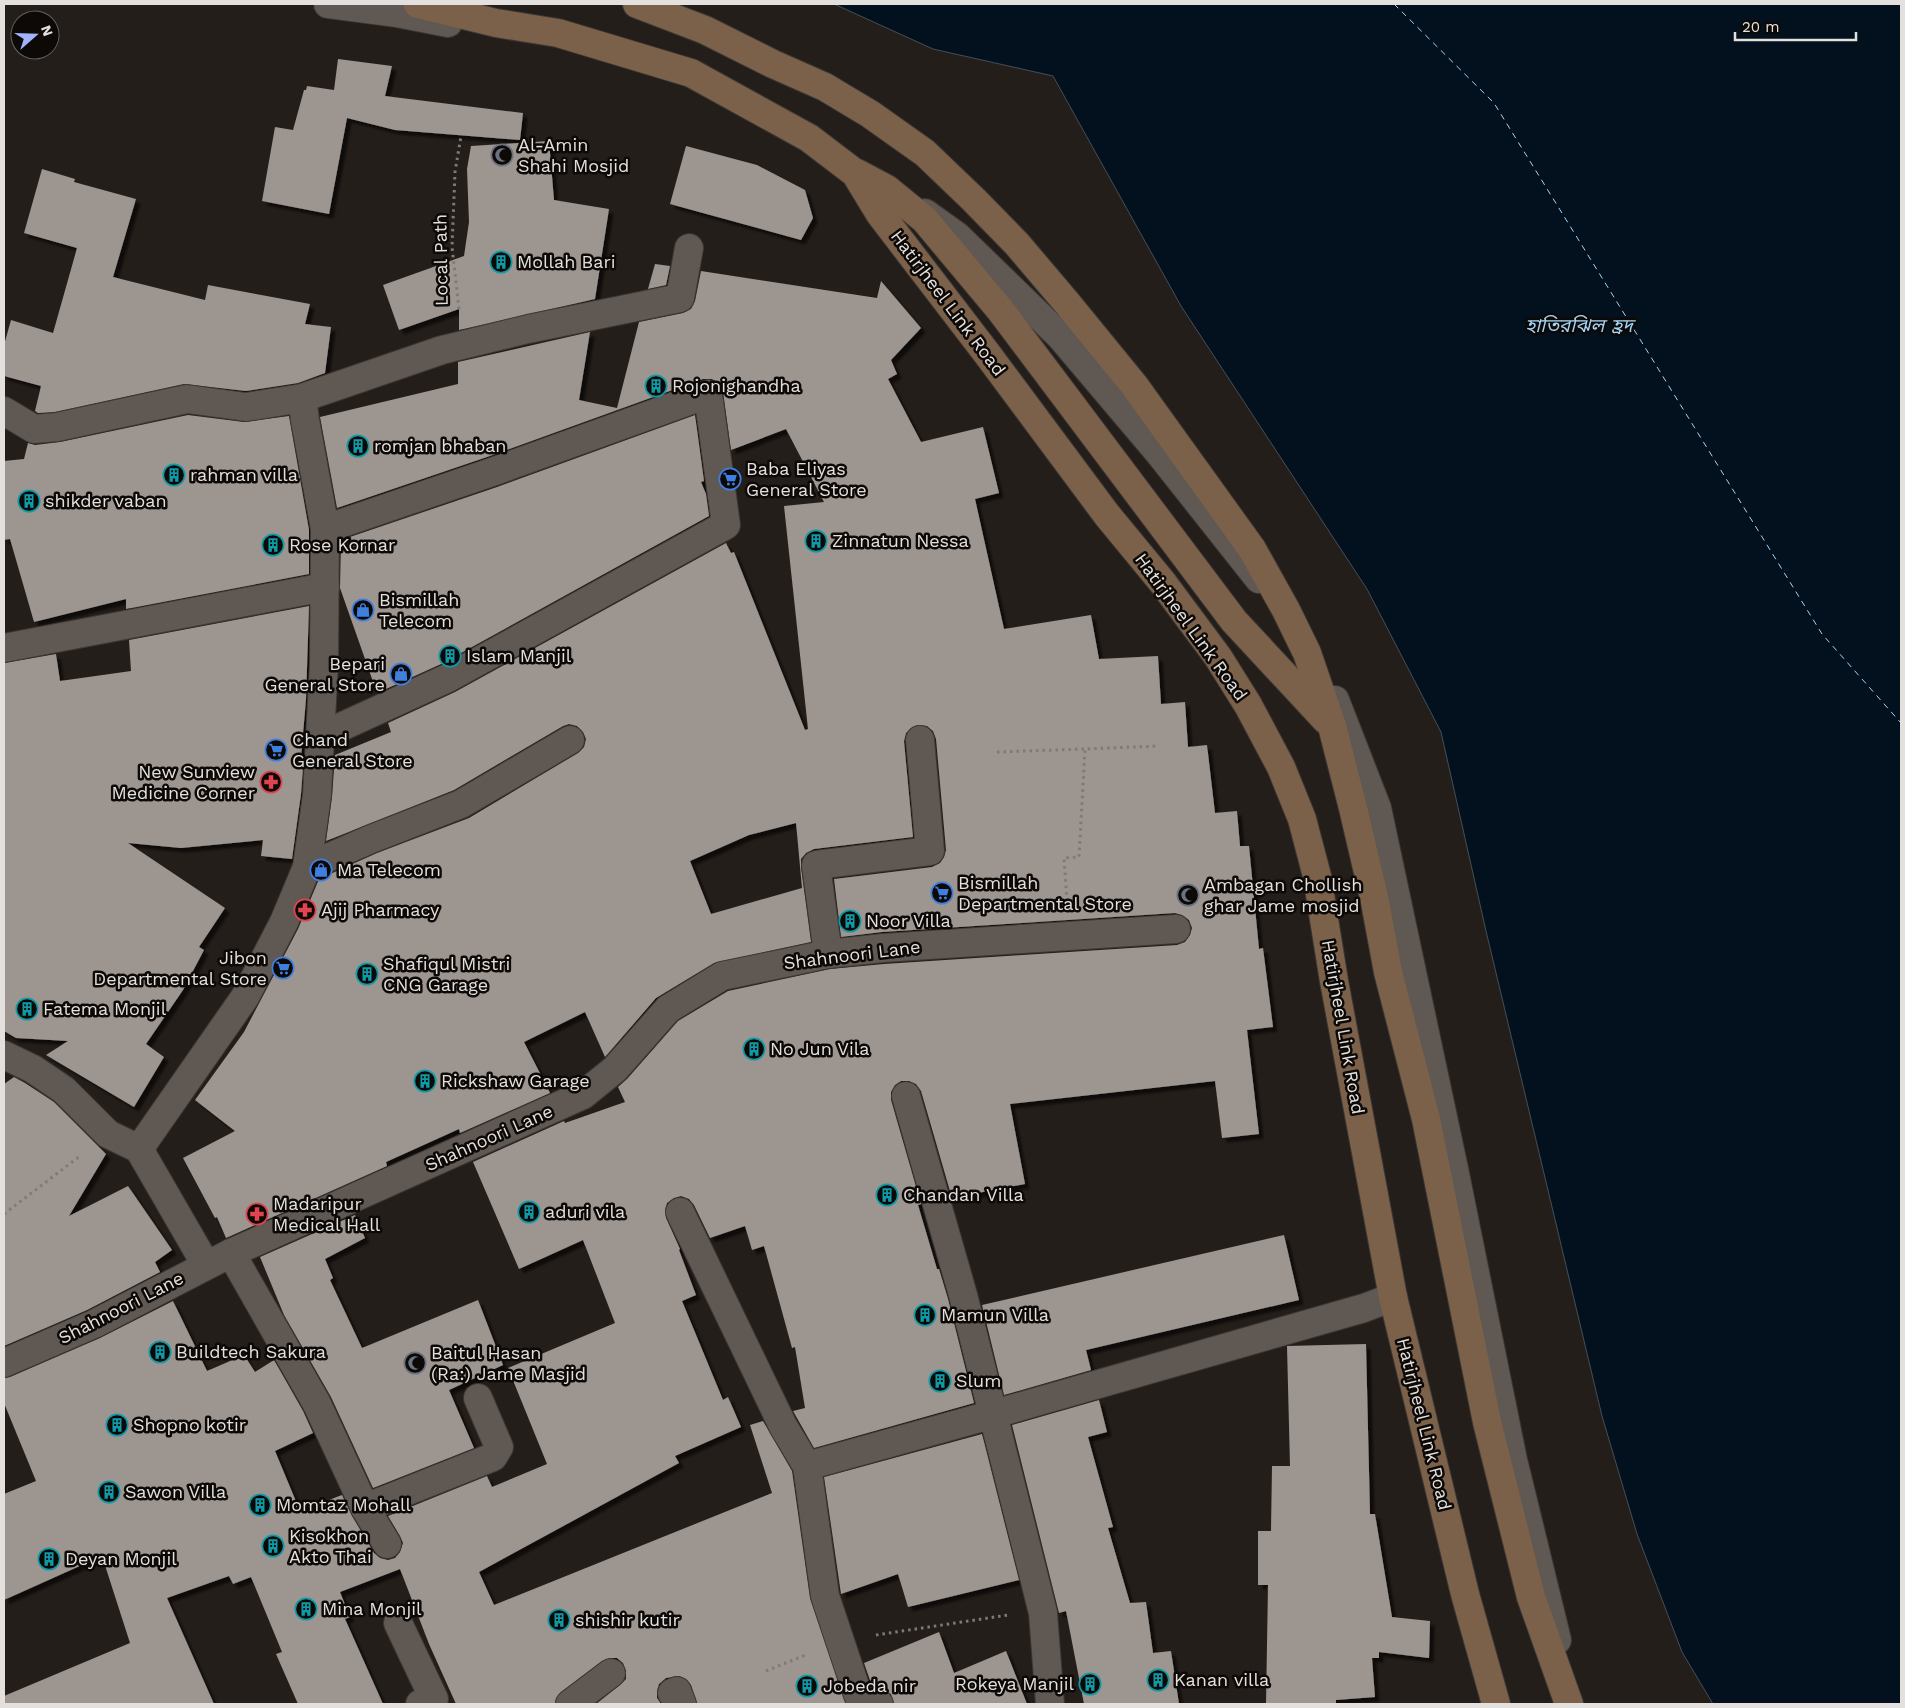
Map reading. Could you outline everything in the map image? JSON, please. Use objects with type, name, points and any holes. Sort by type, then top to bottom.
[{"type":"main road","name":"Hatirjheel Link Road","points":[[418,4],[496,23],[558,33],[690,73],[809,138],[856,173],[880,214],[983,348],[1107,515],[1163,583],[1218,657],[1248,705],[1281,767],[1302,819],[1317,876],[1334,981],[1393,1297],[1465,1594],[1496,1704]]},
{"type":"main road","points":[[638,4],[705,30],[773,64],[825,87],[870,114],[925,153],[1016,244],[1134,385],[1252,549],[1286,610],[1307,653],[1332,726],[1373,893],[1388,972],[1426,1119],[1487,1422],[1531,1597],[1571,1704]]},
{"type":"main road","points":[[856,173],[887,189],[925,220],[1002,311],[1234,621],[1332,726]]},
{"type":"street","points":[[328,4],[397,13],[600,53],[717,88],[838,151],[957,236],[1061,337],[1160,454],[1260,580],[1329,684],[1377,808],[1454,1169],[1513,1460],[1571,1704]]},
{"type":"street","points":[[4,411],[34,429],[56,427],[187,400],[246,407],[302,398],[442,350],[528,329],[680,298],[688,248]]},
{"type":"street","points":[[319,737],[448,678],[726,525],[708,394],[492,472],[325,529]]},
{"type":"street","points":[[139,1149],[245,997],[284,922],[307,867],[317,795],[324,662],[325,529],[302,398]]},
{"type":"street","points":[[4,648],[325,587]]},
{"type":"street","points":[[307,867],[371,839],[461,804],[570,740]]},
{"type":"street","points":[[828,954],[816,865],[930,851],[920,740]]},
{"type":"street","name":"Shahnoori Lane","points":[[4,1363],[94,1324],[231,1253],[583,1095],[614,1069],[668,1009],[722,976],[828,954],[883,948],[1176,929]]},
{"type":"street","points":[[4,1055],[33,1068],[64,1090],[108,1134],[139,1149],[206,1265]]},
{"type":"street","points":[[906,1096],[963,1295],[1042,1613],[1050,1704]]},
{"type":"street","points":[[680,1212],[783,1426],[807,1466],[825,1596],[858,1695],[879,1704]]},
{"type":"street","points":[[231,1253],[317,1404],[366,1508],[387,1544]]},
{"type":"street","points":[[807,1466],[1364,1308],[1393,1297]]},
{"type":"street","points":[[366,1508],[493,1457],[499,1447],[478,1398]]},
{"type":"street","points":[[398,1623],[434,1699],[420,1704]]},
{"type":"street","points":[[570,1704],[612,1673]]},
{"type":"path","name":"Local Path","points":[[442,350],[450,322],[459,311],[452,247],[455,172],[461,136]]},
{"type":"path","points":[[997,752],[1158,746]]},
{"type":"path","points":[[1070,937],[1064,858],[1079,857],[1085,750]]},
{"type":"path","points":[[4,1214],[108,1134]]},
{"type":"path","points":[[871,1636],[1014,1614]]},
{"type":"path","points":[[766,1671],[810,1653]]},
{"type":"water","name":"হাতিরঝিল হ্রদ","points":[[834,4],[1901,4],[1901,1704],[1713,1704],[1682,1652],[1637,1534],[1602,1416],[1486,931],[1441,732],[1367,589],[1181,306],[1053,76],[933,49]]},
{"type":"building","points":[[338,59],[392,66],[385,96],[523,113],[520,140],[395,130],[347,118],[329,214],[262,201],[275,127],[293,130],[304,90],[306,90],[307,86],[334,90]]},
{"type":"building","points":[[549,141],[554,200],[609,209],[595,299],[459,330],[459,309],[399,330],[383,285],[464,256],[469,222],[467,169],[471,146]]},
{"type":"building","points":[[686,146],[757,165],[805,190],[813,218],[801,240],[670,204]]},
{"type":"building","points":[[42,169],[75,179],[74,182],[136,199],[113,277],[205,300],[208,285],[310,304],[305,324],[331,327],[325,373],[298,383],[246,391],[184,384],[55,412],[38,413],[35,411],[41,386],[4,376],[4,345],[11,320],[53,333],[77,248],[24,233]]},
{"type":"building","points":[[655,264],[670,266],[666,285],[648,289]]},
{"type":"building","points":[[701,271],[877,298],[881,281],[921,328],[891,360],[897,374],[888,379],[921,442],[983,427],[999,493],[975,499],[1004,629],[1091,615],[1099,659],[1158,656],[1161,704],[1185,702],[1188,747],[1207,745],[1215,813],[1237,811],[1240,846],[1249,846],[1259,949],[1263,948],[1273,1027],[1247,1030],[1259,1134],[1222,1138],[1215,1081],[1010,1104],[1025,1184],[952,1198],[921,1091],[916,1084],[909,1081],[901,1081],[895,1085],[891,1092],[891,1100],[921,1204],[918,1205],[948,1299],[974,1403],[814,1448],[793,1411],[805,1408],[795,1347],[792,1348],[764,1246],[752,1250],[745,1226],[710,1238],[694,1205],[689,1199],[681,1196],[667,1203],[665,1210],[666,1218],[680,1249],[696,1295],[682,1301],[723,1400],[728,1397],[741,1427],[675,1456],[679,1463],[479,1572],[494,1605],[772,1493],[750,1425],[763,1421],[792,1471],[810,1598],[846,1704],[697,1704],[691,1685],[686,1679],[679,1676],[666,1678],[659,1684],[657,1698],[661,1704],[596,1704],[626,1679],[623,1663],[617,1658],[610,1658],[602,1661],[561,1692],[556,1698],[555,1704],[456,1704],[429,1644],[400,1569],[340,1592],[350,1617],[345,1619],[383,1704],[298,1704],[276,1654],[282,1652],[251,1577],[233,1584],[229,1576],[167,1598],[214,1704],[4,1704],[4,1696],[130,1643],[102,1556],[4,1600],[4,1494],[36,1481],[4,1403],[4,1378],[100,1338],[173,1301],[207,1371],[244,1355],[255,1372],[274,1360],[303,1411],[313,1433],[275,1451],[300,1511],[342,1495],[374,1553],[380,1558],[388,1560],[395,1558],[400,1552],[403,1543],[388,1516],[487,1476],[492,1487],[547,1464],[508,1368],[615,1323],[583,1240],[519,1269],[473,1162],[564,1121],[565,1123],[625,1102],[618,1087],[678,1021],[728,991],[830,969],[1177,945],[1185,942],[1190,935],[1192,928],[1189,920],[1175,913],[882,932],[841,937],[834,879],[932,867],[940,863],[944,857],[946,850],[936,739],[933,731],[927,726],[918,725],[906,733],[904,741],[913,837],[814,849],[806,853],[801,859],[811,942],[714,963],[656,998],[605,1057],[585,1012],[524,1042],[550,1093],[460,1133],[459,1129],[386,1162],[387,1166],[226,1238],[217,1217],[215,1218],[183,1158],[235,1131],[195,1100],[244,1032],[298,929],[319,879],[377,853],[469,818],[578,753],[584,747],[586,739],[583,732],[577,726],[569,724],[563,726],[454,790],[326,841],[335,755],[391,732],[388,723],[455,692],[726,543],[731,553],[734,552],[805,730],[808,729],[784,506],[824,502],[786,429],[731,450],[723,392],[720,384],[712,379],[703,379],[487,457],[337,508],[320,417],[458,384],[458,362],[590,332],[579,400],[617,408],[639,322],[683,313],[691,309],[695,301]],"holes":[[[796,823],[802,888],[711,914],[690,861],[749,835]]]},
{"type":"building","points":[[188,415],[244,422],[289,416],[309,530],[309,574],[126,609],[126,599],[34,622],[10,539],[4,540],[4,461],[24,459],[28,443],[35,445],[60,442]]},
{"type":"building","points":[[695,415],[704,481],[701,482],[706,494],[709,516],[441,664],[377,693],[340,588],[341,540],[497,487]]},
{"type":"building","points":[[309,606],[306,699],[300,769],[303,768],[292,859],[261,856],[263,840],[181,848],[128,843],[225,908],[199,947],[204,950],[183,990],[146,1044],[164,1057],[134,1107],[46,1055],[68,1041],[16,1038],[4,1031],[4,663],[56,654],[60,681],[131,671],[129,640]]},
{"type":"building","points":[[14,1077],[54,1102],[106,1154],[69,1216],[128,1186],[172,1250],[155,1262],[160,1272],[87,1310],[4,1346],[4,1084]]},
{"type":"building","points":[[355,1215],[365,1238],[325,1259],[333,1278],[330,1280],[362,1348],[478,1300],[503,1365],[449,1390],[474,1448],[373,1488],[331,1397],[284,1315],[260,1257]]},
{"type":"building","points":[[1284,1235],[1299,1300],[1086,1350],[1091,1370],[1004,1395],[982,1305]]},
{"type":"building","points":[[1366,1344],[1370,1514],[1375,1514],[1392,1617],[1430,1621],[1429,1658],[1379,1652],[1379,1658],[1372,1658],[1375,1697],[1336,1700],[1336,1704],[1266,1704],[1268,1585],[1258,1585],[1258,1531],[1271,1531],[1272,1466],[1290,1466],[1287,1346]]},
{"type":"building","points":[[1099,1400],[1107,1432],[1088,1437],[1113,1527],[1108,1528],[1130,1603],[1146,1602],[1153,1653],[1171,1651],[1179,1704],[1084,1704],[1066,1611],[1059,1613],[1012,1425]]},
{"type":"building","points":[[982,1434],[1019,1580],[908,1607],[898,1574],[841,1594],[824,1477]]},
{"type":"building","points":[[939,1632],[954,1673],[1006,1651],[1027,1704],[894,1704],[891,1694],[871,1683],[864,1663]]},
{"type":"ferry route","points":[[1394,4],[1494,103],[1822,634],[1901,723]]},
{"type":"place","name":"Al-Amin Shahi Mosjid","points":[[502,155]]},
{"type":"place","name":"Mollah Bari","points":[[501,262]]},
{"type":"place","name":"Rojonighandha","points":[[656,386]]},
{"type":"place","name":"romjan bhaban","points":[[358,446]]},
{"type":"place","name":"rahman villa","points":[[174,475]]},
{"type":"place","name":"Baba Eliyas General Store","points":[[730,479]]},
{"type":"place","name":"shikder vaban","points":[[29,501]]},
{"type":"place","name":"Zinnatun Nessa","points":[[816,541]]},
{"type":"place","name":"Rose Kornar","points":[[273,545]]},
{"type":"place","name":"Bismillah Telecom","points":[[363,610]]},
{"type":"place","name":"Islam Manjil","points":[[450,656]]},
{"type":"place","name":"Bepari General Store","points":[[401,674]]},
{"type":"place","name":"Chand General Store","points":[[276,750]]},
{"type":"place","name":"New Sunview Medicine Corner","points":[[271,782]]},
{"type":"place","name":"Ma Telecom","points":[[321,870]]},
{"type":"place","name":"Bismillah Departmental Store","points":[[942,893]]},
{"type":"place","name":"Ambagan Chollish ghar Jame mosjid","points":[[1188,895]]},
{"type":"place","name":"Ajij Pharmacy","points":[[305,910]]},
{"type":"place","name":"Noor Villa","points":[[850,921]]},
{"type":"place","name":"Jibon Departmental Store","points":[[283,968]]},
{"type":"place","name":"Shafiqul Mistri CNG Garage","points":[[367,974]]},
{"type":"place","name":"Fatema Monjil","points":[[27,1009]]},
{"type":"place","name":"No Jun Vila","points":[[754,1049]]},
{"type":"place","name":"Rickshaw Garage","points":[[425,1081]]},
{"type":"place","name":"Chandan Villa","points":[[887,1195]]},
{"type":"place","name":"aduri vila","points":[[529,1212]]},
{"type":"place","name":"Madaripur Medical Hall","points":[[257,1214]]},
{"type":"place","name":"Mamun Villa","points":[[925,1315]]},
{"type":"place","name":"Buildtech Sakura","points":[[160,1352]]},
{"type":"place","name":"Baitul Hasan (Ra:) Jame Masjid","points":[[415,1363]]},
{"type":"place","name":"Slum","points":[[940,1381]]},
{"type":"place","name":"Shopno kotir","points":[[117,1425]]},
{"type":"place","name":"Sawon Villa","points":[[109,1492]]},
{"type":"place","name":"Momtaz Mohall","points":[[260,1505]]},
{"type":"place","name":"Kisokhon Akto Thai","points":[[273,1546]]},
{"type":"place","name":"Deyan Monjil","points":[[49,1559]]},
{"type":"place","name":"Mina Monjil","points":[[306,1609]]},
{"type":"place","name":"shishir kutir","points":[[559,1620]]},
{"type":"place","name":"Kanan villa","points":[[1158,1680]]},
{"type":"place","name":"Rokeya Manjil","points":[[1090,1684]]},
{"type":"place","name":"Jobeda nir","points":[[807,1686]]}]
